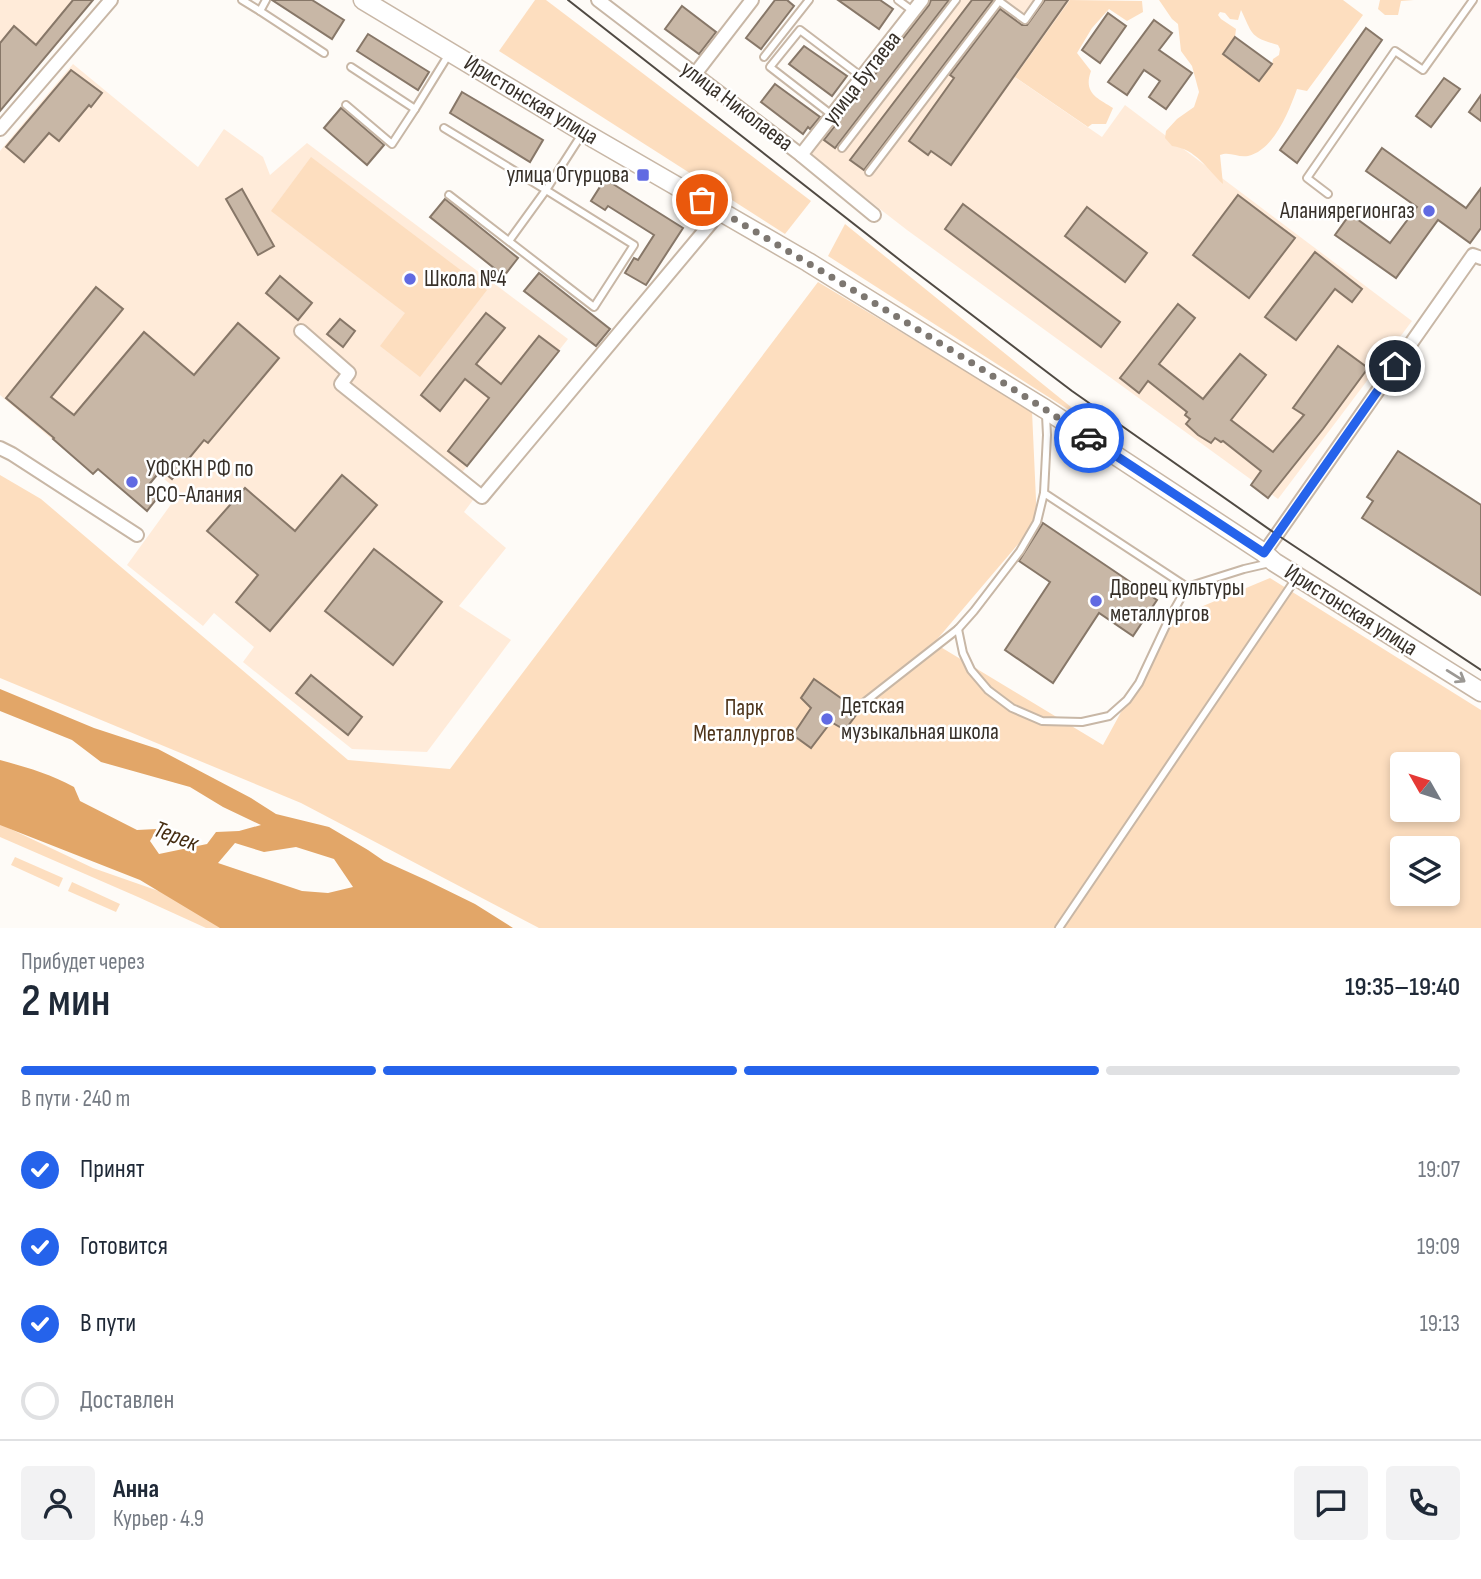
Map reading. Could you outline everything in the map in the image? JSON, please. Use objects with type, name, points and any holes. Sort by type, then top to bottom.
[{"type":"main road","name":"Иристонская улица","points":[[369,1],[583,132],[808,262],[1045,409],[1298,576],[1481,692]]},
{"type":"street","points":[[0,129],[111,0]]},
{"type":"street","name":"улица Николаева","points":[[598,0],[801,155],[874,215]]},
{"type":"street","points":[[695,74],[752,0]]},
{"type":"street","name":"улица Бутаева","points":[[801,155],[922,0]]},
{"type":"street","points":[[301,331],[349,373],[341,384],[482,498],[720,211]]},
{"type":"street","points":[[1269,557],[1473,255],[1481,258]]},
{"type":"street","points":[[0,448],[137,536]]},
{"type":"lane","points":[[242,0],[324,53]]},
{"type":"lane","points":[[260,11],[266,0]]},
{"type":"lane","points":[[898,0],[913,11]]},
{"type":"lane","points":[[842,148],[956,0]]},
{"type":"lane","points":[[869,172],[999,0],[1025,20],[1039,0]]},
{"type":"lane","points":[[1328,194],[1307,177],[1395,51],[1423,70],[1473,0]]},
{"type":"lane","points":[[764,57],[806,1]]},
{"type":"lane","points":[[832,115],[770,67],[800,30],[862,78]]},
{"type":"lane","points":[[346,105],[392,144],[450,52]]},
{"type":"lane","points":[[351,67],[415,109]]},
{"type":"lane","points":[[444,128],[634,245],[594,307],[449,195]]},
{"type":"lane","points":[[509,241],[583,132]]},
{"type":"lane","points":[[861,705],[958,629],[1020,551],[1037,522],[1044,493],[1047,435],[1045,409]]},
{"type":"lane","points":[[1044,493],[1187,587]]},
{"type":"lane","points":[[958,629],[963,653],[971,670],[988,690],[1012,708],[1042,721],[1082,722],[1109,716],[1139,683],[1187,587],[1244,569],[1269,557]]},
{"type":"lane","points":[[1059,928],[1298,576]]},
{"type":"shaded area","points":[[0,0],[73,0],[36,45],[14,27],[0,43]]},
{"type":"shaded area","points":[[928,0],[1070,0],[1016,78],[1102,137],[1125,105],[1412,321],[1278,499],[907,230],[809,154]]},
{"type":"shaded area","points":[[73,64],[198,167],[224,129],[263,157],[270,175],[307,143],[568,339],[460,475],[371,400],[367,409],[473,500],[464,512],[506,548],[459,606],[511,640],[427,752],[352,749],[243,662],[254,647],[214,613],[203,626],[127,565],[180,492],[120,443],[93,474],[0,395],[0,151]]},
{"type":"shaded area","points":[[0,689],[94,728],[158,749],[276,814],[329,827],[384,861],[475,904],[513,928],[220,928],[140,880],[0,825],[0,760],[65,782],[74,787],[80,801],[137,830],[157,829],[150,841],[159,854],[207,844],[216,832],[239,831],[261,825],[190,787],[101,762],[72,740],[0,711]],"holes":[[[235,843],[264,852],[296,847],[334,859],[353,887],[328,893],[302,891],[218,863]]]},
{"type":"green space","points":[[535,0],[546,0],[811,201],[785,234],[499,51]]},
{"type":"green space","points":[[1070,0],[1142,1],[1143,12],[1127,21],[1109,9],[1092,28],[1077,53],[1091,71],[1090,90],[1113,108],[1106,124],[1092,124],[1088,127],[1015,77]]},
{"type":"green space","points":[[1159,0],[1343,0],[1363,15],[1307,91],[1297,89],[1290,108],[1266,146],[1248,156],[1220,155],[1223,184],[1194,155],[1172,146],[1165,138],[1166,131],[1177,119],[1194,107],[1199,92],[1192,66],[1181,51],[1178,24]],"holes":[[[1241,10],[1254,34],[1262,40],[1278,45],[1280,49],[1279,55],[1273,59],[1260,81],[1223,54],[1235,37],[1236,29],[1218,15],[1220,12],[1225,13],[1230,19],[1238,20]]]},
{"type":"green space","points":[[1380,0],[1414,0],[1401,1],[1398,15],[1385,15],[1378,9]]},
{"type":"green space","points":[[311,157],[487,290],[420,377],[380,346],[405,313],[271,211]]},
{"type":"green space","points":[[845,224],[1097,428],[828,256]]},
{"type":"green space","name":"Парк Металлургов","points":[[818,282],[1032,411],[1037,522],[934,643],[1103,745],[1172,619],[1270,578],[1481,710],[1481,928],[539,928],[301,803],[0,678],[0,475],[41,499],[348,760],[450,769]]},
{"type":"green space","points":[[0,824],[93,868],[173,896],[234,928],[206,928],[0,837]]},
{"type":"green space","points":[[15,857],[63,878],[59,887],[11,865]]},
{"type":"green space","points":[[72,882],[120,904],[116,912],[68,891]]},
{"type":"building","points":[[73,0],[93,0],[0,111],[0,43],[14,26],[36,45]]},
{"type":"building","points":[[272,0],[312,0],[344,20],[332,39]]},
{"type":"building","points":[[775,0],[787,0],[794,6],[761,49],[746,38]]},
{"type":"building","points":[[838,0],[880,0],[893,9],[879,29]]},
{"type":"building","points":[[931,0],[949,0],[835,148],[824,140]]},
{"type":"building","points":[[972,0],[993,0],[864,170],[850,160]]},
{"type":"building","points":[[1045,0],[1068,0],[951,165],[931,151],[928,155],[909,141],[954,78],[950,75],[1000,9],[1022,25],[1027,25]]},
{"type":"building","points":[[682,6],[716,32],[699,54],[665,29]]},
{"type":"building","points":[[1108,13],[1126,26],[1100,63],[1082,50]]},
{"type":"building","points":[[1154,20],[1172,33],[1159,50],[1192,73],[1166,109],[1149,97],[1160,81],[1144,70],[1127,95],[1108,82]]},
{"type":"building","points":[[1366,28],[1382,40],[1297,163],[1280,150]]},
{"type":"building","points":[[368,34],[429,72],[418,90],[357,51]]},
{"type":"building","points":[[1235,37],[1272,64],[1259,81],[1223,54]]},
{"type":"building","points":[[804,46],[847,76],[832,96],[789,64]]},
{"type":"building","points":[[71,70],[102,93],[59,141],[49,133],[24,162],[6,147]]},
{"type":"building","points":[[1444,78],[1460,89],[1431,127],[1416,116]]},
{"type":"building","points":[[775,84],[820,117],[803,134],[761,102]]},
{"type":"building","points":[[462,92],[543,140],[530,162],[450,113]]},
{"type":"building","points":[[1481,95],[1481,121],[1469,112]]},
{"type":"building","points":[[341,108],[384,145],[367,165],[324,128]]},
{"type":"building","name":"Аланиярегионгаз","points":[[1382,148],[1466,208],[1481,188],[1481,228],[1470,243],[1438,220],[1396,278],[1335,235],[1350,214],[1390,243],[1417,207],[1366,171]]},
{"type":"building","points":[[605,179],[683,228],[646,285],[625,273],[634,258],[638,260],[654,235],[608,206],[605,210],[591,201]]},
{"type":"building","points":[[242,189],[274,246],[258,255],[226,199]]},
{"type":"building","points":[[1238,195],[1295,238],[1249,298],[1193,255]]},
{"type":"building","points":[[445,199],[518,258],[504,276],[430,217]]},
{"type":"building","points":[[963,204],[1120,322],[1101,347],[945,229]]},
{"type":"building","points":[[1087,207],[1147,253],[1125,282],[1065,236]]},
{"type":"building","points":[[1315,252],[1362,289],[1352,302],[1335,289],[1296,340],[1265,317]]},
{"type":"building","points":[[539,273],[610,329],[596,346],[524,291]]},
{"type":"building","points":[[280,276],[312,303],[298,320],[266,293]]},
{"type":"building","points":[[96,287],[123,309],[51,397],[74,415],[144,332],[194,375],[238,323],[279,358],[208,443],[204,440],[172,479],[161,470],[147,487],[158,497],[147,511],[98,469],[93,474],[6,398]]},
{"type":"building","points":[[1178,304],[1195,318],[1159,364],[1203,399],[1240,354],[1266,375],[1231,420],[1273,452],[1304,415],[1293,408],[1338,346],[1368,368],[1268,498],[1251,485],[1261,471],[1223,441],[1215,438],[1211,443],[1198,435],[1186,424],[1190,419],[1185,415],[1187,412],[1148,381],[1139,393],[1120,378]]},
{"type":"building","points":[[486,313],[505,328],[476,364],[501,384],[539,336],[559,351],[467,466],[448,451],[489,398],[465,379],[440,411],[421,395]]},
{"type":"building","points":[[340,319],[355,331],[343,347],[327,334]]},
{"type":"building","points":[[1398,451],[1481,505],[1481,595],[1362,518],[1373,501],[1367,497]]},
{"type":"building","points":[[342,475],[377,505],[270,631],[236,602],[258,575],[207,531],[245,488],[295,531]]},
{"type":"building","name":"Дворец культуры металлургов","points":[[1043,523],[1157,600],[1133,636],[1099,613],[1053,683],[1005,650],[1050,582],[1019,561]]},
{"type":"building","points":[[374,549],[442,602],[393,665],[325,611]]},
{"type":"building","points":[[311,675],[362,717],[348,735],[296,693]]},
{"type":"building","points":[[814,679],[859,711],[845,730],[831,722],[811,748],[793,735],[811,708],[801,698]]},
{"type":"tram line","points":[[568,0],[1072,391],[1276,534],[1481,670]]},
{"type":"way so far","points":[[702,200],[808,262],[1089,438]]},
{"type":"place","name":"улица Огурцова","points":[[643,175]]},
{"type":"place","name":"Аланиярегионгаз","points":[[1429,211]]},
{"type":"place","name":"Школа №4","points":[[410,279]]},
{"type":"place","name":"УФСКН РФ по РСО-Алания","points":[[132,482]]},
{"type":"place","name":"Дворец культуры металлургов","points":[[1096,601]]},
{"type":"place","name":"Детская музыкальная школа","points":[[827,719]]},
{"type":"route","points":[[1089,438],[1264,553],[1395,366]]},
{"type":"water label","name":"Терек","points":[[176,836]]}]
